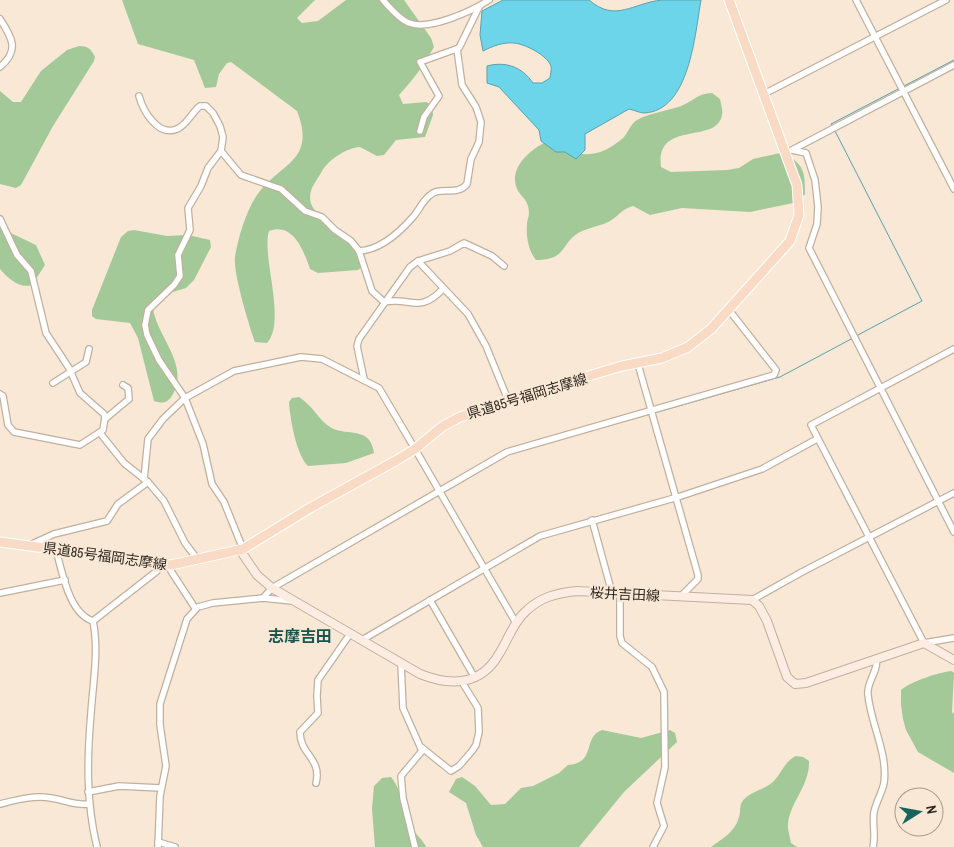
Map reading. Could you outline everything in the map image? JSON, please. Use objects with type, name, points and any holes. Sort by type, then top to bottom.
[{"type":"main road","name":"県道85号福岡志摩線","points":[[0,542],[158,565],[171,565],[242,550],[416,449],[436,431],[452,421],[508,400],[622,366],[662,358],[688,347],[704,336],[780,254],[790,240],[796,226],[799,195],[789,152],[764,94],[729,0]]},
{"type":"main road","name":"桜井吉田線","points":[[242,550],[257,576],[272,588],[401,663],[441,682],[462,682],[475,678],[489,668],[498,656],[516,623],[533,605],[553,594],[577,591],[752,600]]},
{"type":"main road","points":[[752,600],[764,614],[787,677],[795,684],[800,685],[924,643],[954,660]]},
{"type":"street","points":[[383,0],[404,20],[422,26],[480,7],[489,0]]},
{"type":"street","points":[[856,0],[954,189]]},
{"type":"street","points":[[764,94],[946,0]]},
{"type":"street","points":[[420,131],[424,117],[439,96],[420,62],[458,49],[462,45],[480,7]]},
{"type":"street","points":[[0,19],[12,43],[10,57],[0,67]]},
{"type":"street","points":[[359,251],[377,248],[391,237],[412,218],[425,199],[434,192],[456,191],[467,184],[471,159],[478,142],[481,122],[476,107],[462,85],[458,49]]},
{"type":"street","points":[[789,152],[954,65]]},
{"type":"street","points":[[139,96],[148,118],[166,128],[176,130],[200,106],[210,108],[220,126],[223,137],[221,150],[208,168],[201,186],[188,208],[190,230],[178,255],[180,276],[174,285],[154,303],[146,316],[147,335],[153,350],[185,398],[203,444],[212,484],[224,502],[242,550]]},
{"type":"street","points":[[221,150],[241,175],[280,189],[305,211],[322,216],[335,230],[351,241],[359,251],[367,281],[376,295],[384,302],[426,302],[434,298],[443,288]]},
{"type":"street","points":[[789,152],[806,153],[815,180],[818,217],[809,248],[954,532]]},
{"type":"street","points":[[0,219],[8,240],[31,271],[46,333],[71,373],[80,393],[104,414],[105,419]]},
{"type":"street","points":[[364,379],[357,346],[358,338],[405,273],[418,261],[443,254],[464,243],[492,256],[504,266]]},
{"type":"street","points":[[418,261],[456,299],[468,314],[486,346],[508,400]]},
{"type":"street","points":[[263,598],[272,588],[507,452],[774,375],[776,370],[729,310]]},
{"type":"street","points":[[53,383],[86,362],[89,349]]},
{"type":"street","points":[[954,349],[879,387],[811,425],[924,643],[954,638]]},
{"type":"street","points":[[30,545],[54,534],[107,521],[118,504],[146,481],[148,439],[163,419],[185,398],[234,371],[301,357],[322,359],[364,379],[384,393],[399,425],[416,449],[516,623]]},
{"type":"street","points":[[638,364],[678,498],[698,575],[698,579],[681,596]]},
{"type":"street","points":[[0,394],[3,396],[8,425],[14,432],[80,445],[100,433],[105,419],[129,399],[128,388],[123,385]]},
{"type":"street","points":[[100,433],[124,463],[146,481],[170,510],[185,543],[198,560]]},
{"type":"street","points":[[362,640],[540,536],[592,520],[678,498],[762,469],[817,439]]},
{"type":"street","points":[[752,600],[954,493]]},
{"type":"street","points":[[592,520],[616,593],[622,643],[652,667],[664,692],[665,767],[657,803],[664,826],[653,847]]},
{"type":"street","points":[[56,550],[65,580],[78,612],[92,621]]},
{"type":"street","points":[[92,621],[156,571],[158,565]]},
{"type":"street","points":[[171,565],[171,571],[195,608],[184,626],[160,704],[160,725],[166,758],[161,788],[158,845],[176,847]]},
{"type":"street","points":[[0,593],[65,580]]},
{"type":"street","name":"桜井吉田線","points":[[195,608],[213,603],[263,598],[292,601]]},
{"type":"street","points":[[430,600],[475,678]]},
{"type":"street","points":[[92,621],[95,649],[87,760],[89,804],[97,847]]},
{"type":"street","points":[[316,783],[318,773],[316,764],[303,748],[300,732],[318,713],[316,696],[318,680],[350,634]]},
{"type":"street","points":[[873,847],[876,835],[874,813],[882,792],[884,774],[880,743],[867,694],[877,664],[876,659]]},
{"type":"street","points":[[401,663],[403,708],[421,747],[451,771],[459,766],[476,745],[480,714],[471,694],[462,682]]},
{"type":"street","points":[[415,847],[403,798],[401,776],[420,756],[421,747]]},
{"type":"street","points":[[88,792],[118,786],[161,788]]},
{"type":"street","points":[[0,804],[38,797],[54,798],[79,806],[89,804]]},
{"type":"green space","points":[[122,0],[315,0],[297,18],[302,23],[318,21],[346,0],[404,0],[431,38],[434,47],[418,72],[399,95],[403,104],[426,102],[432,105],[433,115],[425,137],[396,140],[384,155],[377,156],[360,147],[344,152],[325,167],[311,191],[311,205],[319,215],[341,231],[348,239],[357,252],[362,267],[358,270],[318,273],[310,269],[301,247],[291,234],[277,229],[269,231],[267,242],[275,320],[267,343],[255,342],[239,286],[235,257],[243,225],[253,201],[266,184],[293,160],[299,152],[302,141],[302,128],[297,111],[231,62],[227,63],[219,74],[216,87],[205,88],[194,60],[138,44]]},
{"type":"green space","points":[[79,46],[87,47],[91,50],[95,57],[94,61],[53,126],[21,185],[16,188],[0,184],[0,91],[13,102],[21,102],[41,71],[67,50]]},
{"type":"green space","points":[[712,93],[720,99],[722,107],[722,115],[718,124],[710,129],[676,137],[667,143],[662,152],[661,167],[671,172],[727,170],[739,168],[753,159],[785,152],[800,166],[804,174],[805,194],[798,202],[750,212],[682,208],[650,215],[633,206],[625,209],[607,223],[580,232],[554,257],[536,260],[531,252],[527,238],[529,208],[517,190],[515,179],[519,166],[528,154],[546,142],[567,151],[595,154],[613,146],[623,138],[637,120],[681,106],[703,94]]},
{"type":"green space","points":[[0,228],[36,245],[45,265],[32,285],[18,284],[0,269]]},
{"type":"green space","points":[[134,230],[167,236],[188,235],[210,240],[211,247],[194,280],[186,288],[166,294],[153,309],[160,330],[171,351],[177,372],[177,383],[173,394],[167,401],[163,402],[154,401],[138,338],[130,323],[96,319],[92,316],[92,310],[121,237],[128,231]]},
{"type":"green space","points":[[299,397],[327,425],[334,429],[355,433],[367,438],[372,444],[374,453],[346,463],[308,466],[300,453],[292,426],[289,402],[292,398]]},
{"type":"green space","points":[[952,671],[954,673],[952,712],[954,714],[954,773],[918,752],[906,730],[901,705],[901,690],[905,687],[925,678]]},
{"type":"green space","points":[[602,730],[641,738],[670,730],[675,733],[677,742],[624,792],[579,847],[483,847],[476,835],[466,803],[449,792],[456,779],[462,777],[475,786],[491,805],[505,804],[521,788],[533,786],[559,773],[568,765],[583,760],[592,738]]},
{"type":"green space","points":[[796,756],[803,757],[809,761],[807,778],[793,807],[788,823],[791,843],[797,847],[711,847],[728,835],[734,827],[740,815],[741,804],[745,799],[774,781],[786,764]]},
{"type":"green space","points":[[391,777],[398,789],[409,825],[426,847],[375,847],[372,809],[374,786],[382,778]]},
{"type":"water","points":[[503,0],[589,0],[599,7],[616,11],[662,0],[701,0],[688,68],[681,85],[671,99],[659,109],[644,113],[629,109],[585,134],[585,150],[576,159],[565,152],[556,152],[541,141],[539,130],[499,87],[487,83],[487,66],[501,64],[519,69],[533,83],[542,83],[550,78],[551,66],[549,62],[540,54],[524,45],[506,43],[483,51],[480,35],[482,11]]},
{"type":"waterway","points":[[904,86],[954,60]]},
{"type":"waterway","points":[[833,127],[831,124],[900,88]]},
{"type":"waterway","points":[[835,131],[922,301],[856,336]]},
{"type":"waterway","points":[[654,413],[780,377],[853,338]]},
{"type":"waterway","points":[[443,493],[509,454],[650,414]]},
{"type":"waterway","points":[[393,521],[439,495]]},
{"type":"district","name":"志摩吉田","points":[[300,636]]}]
